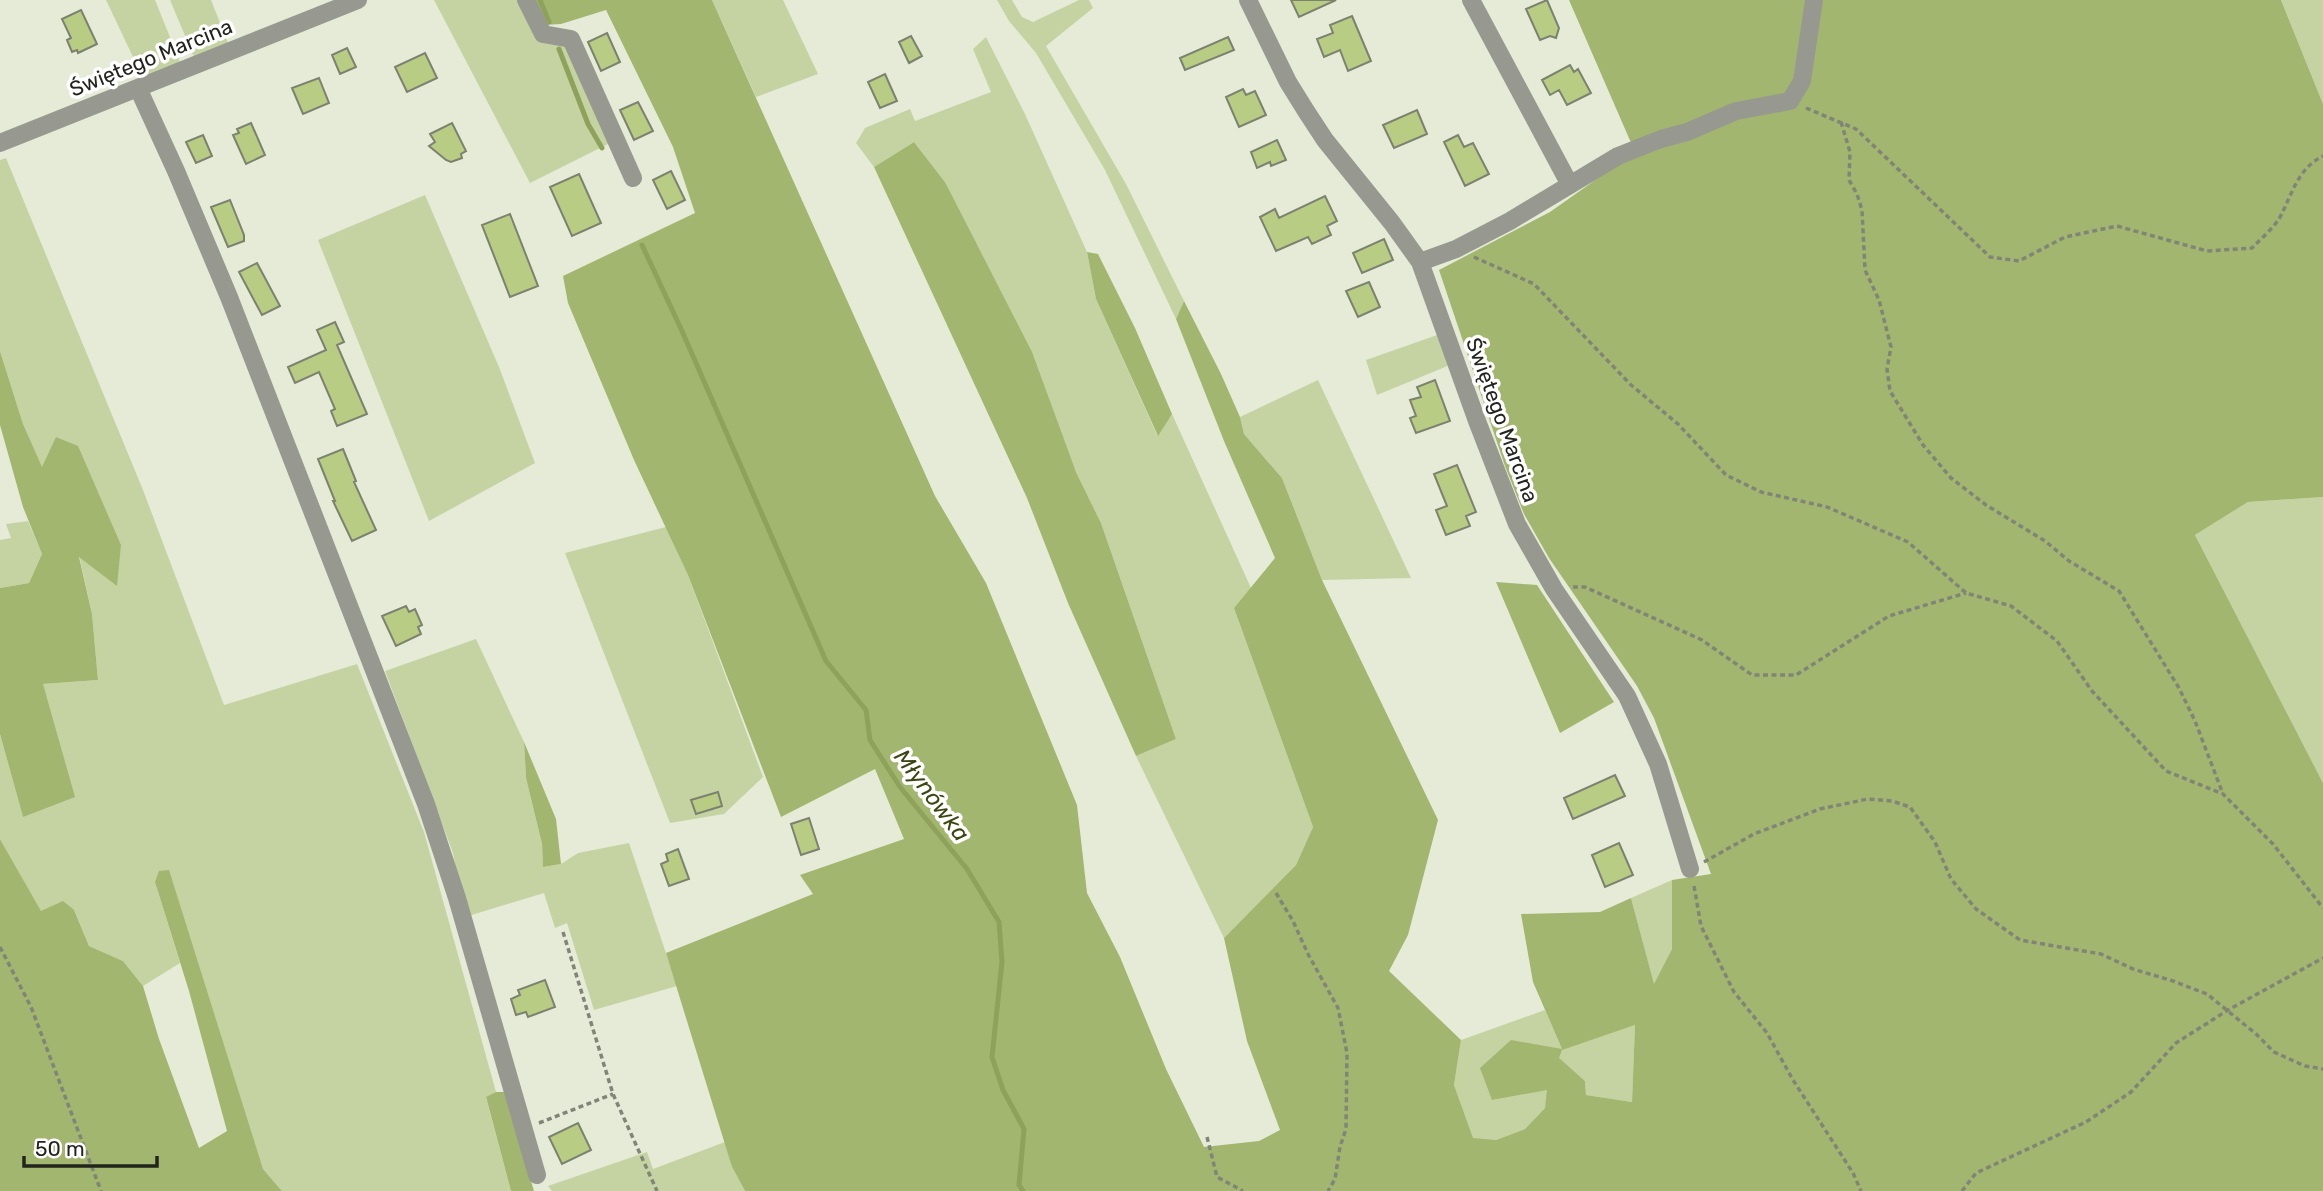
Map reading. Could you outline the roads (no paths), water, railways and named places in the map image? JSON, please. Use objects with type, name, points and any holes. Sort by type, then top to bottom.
[{"type":"street","name":"Świętego Marcina","points":[[0,143],[358,0]]},
{"type":"street","points":[[526,0],[543,34],[571,39],[634,178]]},
{"type":"street","name":"Świętego Marcina","points":[[1248,0],[1288,82],[1319,131],[1420,262],[1517,524],[1553,589],[1628,696],[1658,764],[1690,869]]},
{"type":"street","points":[[1471,0],[1570,185]]},
{"type":"street","points":[[1420,262],[1457,249],[1510,221],[1618,156],[1687,132],[1735,111],[1790,101],[1801,81],[1814,0]]},
{"type":"street","points":[[138,88],[229,297],[426,804],[457,898],[537,1175]]},
{"type":"waterway","name":"Młynówka","points":[[540,0],[549,22]]},
{"type":"waterway","name":"Młynówka","points":[[559,49],[588,124],[602,148]]},
{"type":"waterway","name":"Młynówka","points":[[642,245],[826,661],[866,710],[870,740],[900,787],[967,869],[999,922],[1002,962],[992,1057],[1003,1090],[1024,1129],[1019,1185],[1023,1191]]}]
